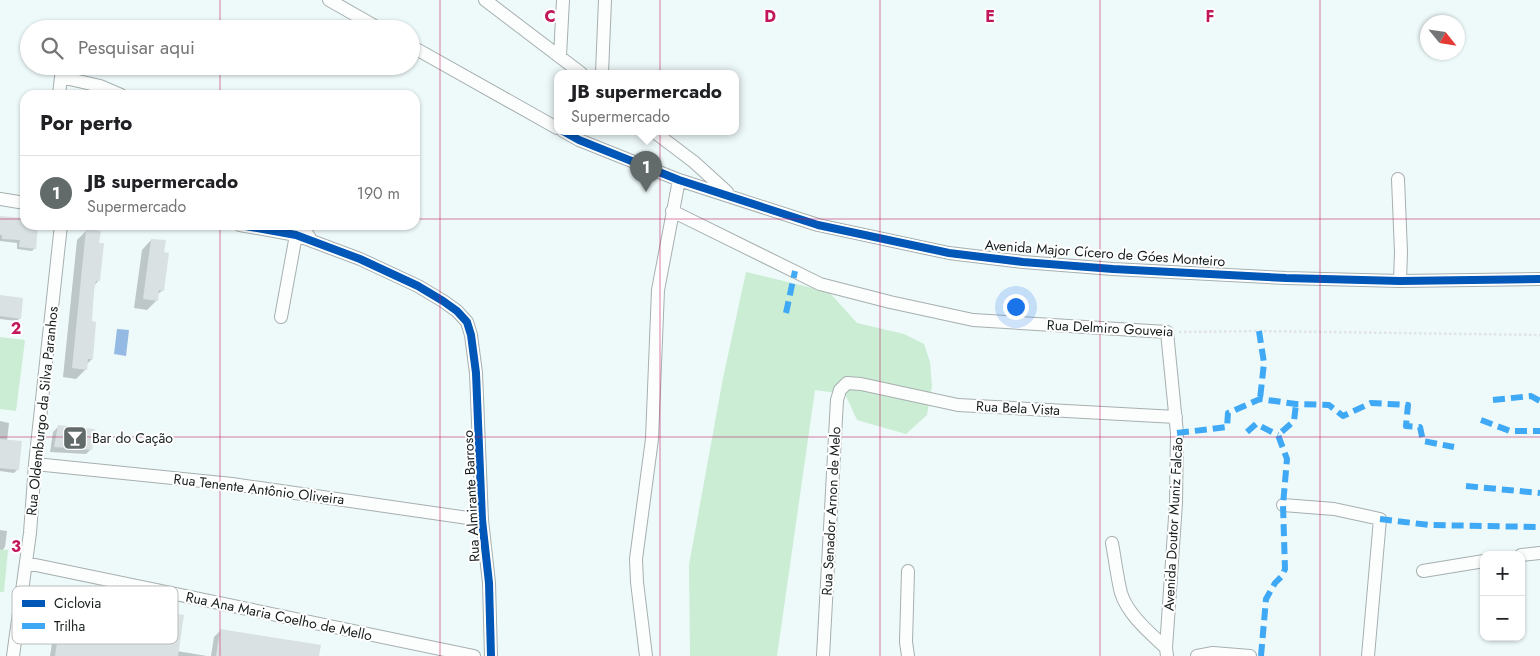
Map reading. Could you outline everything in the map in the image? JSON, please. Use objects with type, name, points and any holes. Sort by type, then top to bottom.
[{"type":"street","points":[[329,0],[364,20]]},
{"type":"street","points":[[485,0],[577,70]]},
{"type":"street","points":[[560,56],[563,0]]},
{"type":"street","points":[[602,70],[605,0]]},
{"type":"street","points":[[420,51],[554,126]]},
{"type":"street","points":[[59,90],[60,77],[109,90]]},
{"type":"street","name":"Avenida Major Cícero de Góes Monteiro","points":[[570,135],[683,181],[818,224],[950,253],[1022,262],[1113,269],[1286,278],[1400,281],[1540,279]]},
{"type":"street","points":[[659,135],[694,162],[731,195]]},
{"type":"street","points":[[646,656],[636,559],[652,439],[657,297],[672,211],[683,181],[694,162]]},
{"type":"street","points":[[1398,179],[1401,252],[1400,281]]},
{"type":"street","points":[[0,200],[20,202]]},
{"type":"street","name":"Rua Delmiro Gouveia","points":[[672,211],[820,284],[890,302],[973,320],[1167,332]]},
{"type":"street","name":"Rua Oldemburgo da Silva Paranhos","points":[[23,586],[60,230]]},
{"type":"street","points":[[281,317],[299,230]]},
{"type":"street","name":"Rua Almirante Barroso","points":[[299,230],[311,240],[360,259],[418,286],[444,301],[467,322],[471,335],[476,373],[482,520],[489,583],[491,656]]},
{"type":"street","name":"Avenida Doutor Muniz Falcão","points":[[1167,332],[1176,417],[1176,503],[1167,652]]},
{"type":"street","name":"Rua Senador Arnon de Melo","points":[[824,656],[837,400],[840,390],[847,383],[861,384]]},
{"type":"street","name":"Rua Bela Vista","points":[[861,384],[958,405],[1176,417]]},
{"type":"street","name":"Rua Tenente Antônio Oliveira","points":[[35,464],[232,484],[482,520]]},
{"type":"street","points":[[1283,506],[1334,509],[1380,519],[1368,656]]},
{"type":"street","points":[[1112,543],[1122,594],[1126,603],[1167,652]]},
{"type":"street","points":[[1525,555],[1540,553]]},
{"type":"street","points":[[1423,571],[1480,561]]},
{"type":"street","name":"Rua Ana Maria Coelho de Mello","points":[[26,563],[137,586]]},
{"type":"street","points":[[908,571],[906,642],[908,656]]},
{"type":"street","name":"Rua Ana Maria Coelho de Mello","points":[[178,595],[474,656]]},
{"type":"street","points":[[1197,656],[1213,653],[1250,656]]},
{"type":"green space","points":[[746,272],[829,292],[857,323],[904,334],[924,344],[930,362],[932,386],[927,415],[906,434],[857,420],[845,394],[815,390],[777,656],[690,656],[689,565],[723,378]]},
{"type":"green space","points":[[0,337],[25,340],[16,411],[0,409]]},
{"type":"green space","points":[[0,549],[8,550],[4,592],[0,592]]},
{"type":"water","points":[[117,329],[129,330],[126,356],[114,354]]},
{"type":"building","points":[[0,216],[20,218],[20,230],[38,230],[36,249],[19,247],[20,240],[2,239],[2,235],[0,235]]},
{"type":"building","points":[[86,230],[101,231],[99,243],[104,243],[100,281],[96,281],[94,291],[92,321],[96,322],[93,359],[88,359],[87,370],[72,368]]},
{"type":"building","points":[[151,239],[166,240],[164,252],[169,253],[164,291],[159,290],[158,301],[143,299]]},
{"type":"building","points":[[0,295],[23,298],[21,319],[0,316]]},
{"type":"building","name":"Bar do Cação","points":[[58,425],[95,429],[92,450],[54,447]]},
{"type":"building","points":[[0,439],[22,441],[19,470],[0,468]]},
{"type":"building","points":[[178,614],[184,615],[178,656],[55,656],[57,644],[178,644]]},
{"type":"building","points":[[220,629],[321,645],[319,656],[216,656]]},
{"type":"marked path","points":[[786,313],[795,271]]},
{"type":"marked path","points":[[1259,331],[1264,363],[1260,399]]},
{"type":"marked path","points":[[1493,400],[1531,396],[1540,401]]},
{"type":"marked path","points":[[1177,433],[1227,427],[1228,413],[1260,399],[1296,404],[1329,405],[1343,416],[1371,403],[1408,405],[1406,426],[1420,427],[1423,441],[1454,447]]},
{"type":"marked path","points":[[1261,656],[1266,599],[1285,569],[1283,505],[1287,459],[1278,435],[1294,421],[1296,404]]},
{"type":"marked path","points":[[1481,420],[1510,431],[1540,431]]},
{"type":"marked path","points":[[1247,432],[1256,424],[1278,435]]},
{"type":"marked path","points":[[1466,486],[1540,493]]},
{"type":"marked path","points":[[1380,519],[1429,525],[1540,527]]},
{"type":"cycle path","points":[[570,135],[679,180],[818,225],[949,253],[1023,262],[1113,269],[1286,278],[1400,281],[1540,279]]},
{"type":"cycle path","points":[[268,230],[296,235],[360,259],[418,286],[457,311],[467,322],[471,335],[476,373],[482,520],[489,583],[491,656]]},
{"type":"place","name":"JB supermercado","points":[[646,192]]},
{"type":"place","name":"Bar do Cação","points":[[75,438]]}]
